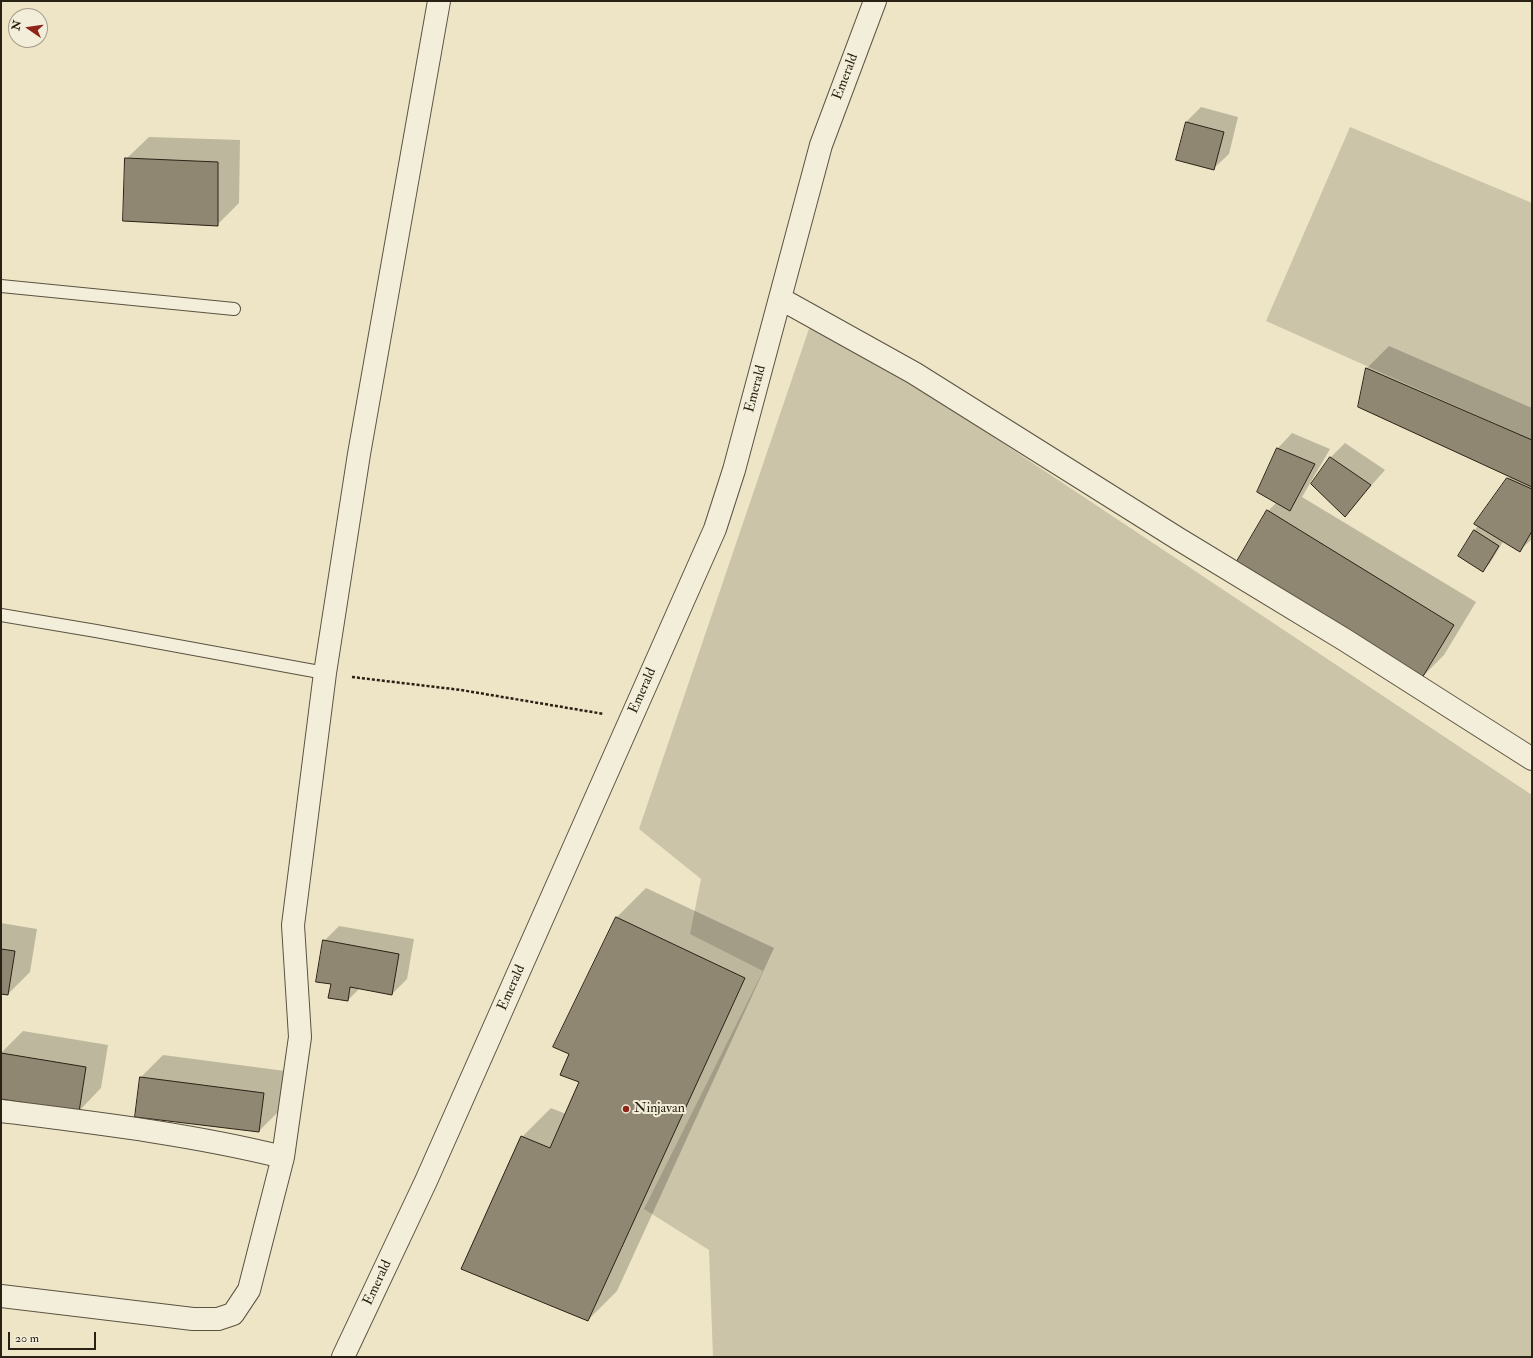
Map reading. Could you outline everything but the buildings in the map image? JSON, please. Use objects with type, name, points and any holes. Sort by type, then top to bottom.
[{"type":"street","points":[[1,1296],[193,1319],[218,1318],[233,1314],[249,1290],[283,1157],[300,1037],[293,925],[325,673],[359,454],[439,1]]},
{"type":"street","name":"Emerald","points":[[343,1357],[426,1181],[715,529],[734,470],[821,146],[875,1]]},
{"type":"street","points":[[781,299],[921,377],[1177,538],[1345,640],[1532,759]]},
{"type":"street","points":[[1,1111],[158,1131],[230,1144],[283,1157]]},
{"type":"lane","points":[[1,286],[234,309]]},
{"type":"lane","points":[[1,615],[325,673]]},
{"type":"path","points":[[325,673],[461,690],[631,719]]},
{"type":"shaded area","points":[[1350,127],[1532,203],[1532,440],[1266,321]]},
{"type":"shaded area","points":[[813,317],[1532,795],[1532,1357],[713,1357],[709,1250],[644,1209],[763,971],[690,934],[701,879],[639,829]]},
{"type":"place","name":"Ninjavan","points":[[626,1109]]}]
